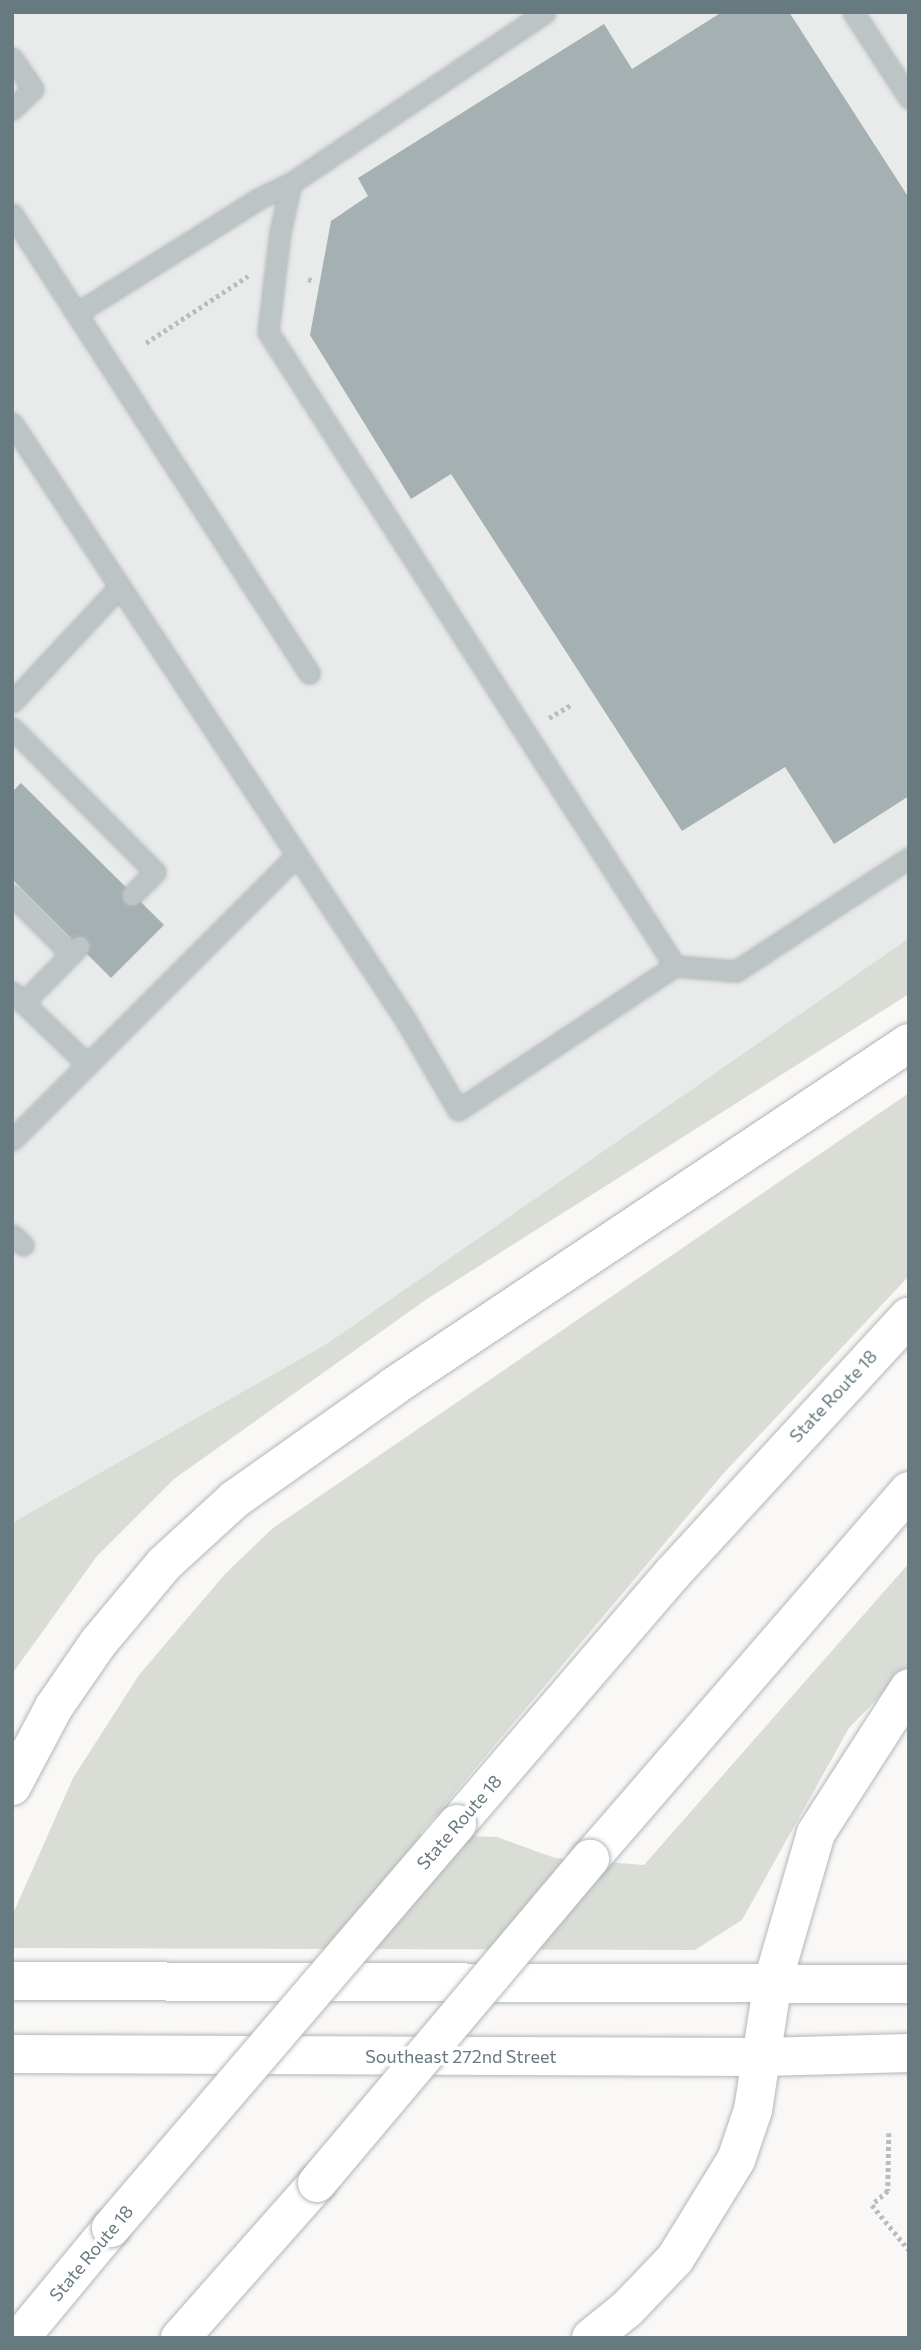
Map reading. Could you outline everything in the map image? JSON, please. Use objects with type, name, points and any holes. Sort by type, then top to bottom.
[{"type":"main road","points":[[12,1786],[54,1707],[97,1643],[164,1564],[235,1499],[393,1387],[909,1043]]},
{"type":"main road","name":"State Route 18","points":[[20,2338],[111,2228],[672,1574],[909,1316]]},
{"type":"main road","points":[[180,2338],[317,2183],[590,1858],[909,1491]]},
{"type":"main road","points":[[591,2338],[627,2309],[675,2259],[712,2203],[747,2128],[763,2057],[774,1981],[816,1833],[909,1688]]},
{"type":"main road","points":[[12,1981],[774,1981],[909,1984]]},
{"type":"main road","name":"Southeast 272nd Street","points":[[12,2054],[763,2057],[909,2053]]},
{"type":"lane","points":[[77,313],[258,199],[292,183],[545,12]]},
{"type":"lane","points":[[853,12],[909,97]]},
{"type":"lane","points":[[12,58],[33,89],[12,109]]},
{"type":"lane","points":[[292,183],[280,232],[268,332],[675,965]]},
{"type":"lane","points":[[12,214],[309,673]]},
{"type":"lane","points":[[12,423],[405,1019],[458,1110],[675,965],[736,971],[909,859]]},
{"type":"lane","points":[[12,702],[120,586]]},
{"type":"lane","points":[[12,728],[155,872],[132,894]]},
{"type":"lane","points":[[12,1140],[297,855]]},
{"type":"lane","points":[[12,895],[75,950],[18,997],[88,1065]]},
{"type":"path","points":[[146,343],[248,275]]},
{"type":"path","points":[[308,279],[315,281]]},
{"type":"path","points":[[545,721],[571,705]]},
{"type":"path","points":[[889,2133],[888,2191],[872,2205],[909,2250]]},
{"type":"shaded area","points":[[12,12],[909,12],[909,938],[328,1343],[12,1523]]},
{"type":"shaded area","points":[[909,938],[909,994],[427,1299],[174,1479],[97,1556],[12,1674],[12,1523],[328,1343]]},
{"type":"shaded area","points":[[909,1093],[909,1276],[723,1474],[420,1834],[497,1837],[555,1858],[644,1865],[909,1563],[909,1666],[849,1728],[742,1920],[695,1950],[13,1948],[12,1916],[73,1778],[139,1675],[225,1574],[273,1528]]},
{"type":"building","points":[[722,12],[789,12],[909,198],[909,796],[834,844],[785,767],[682,831],[451,474],[411,499],[310,335],[331,221],[368,196],[358,178],[604,24],[632,69]]},
{"type":"building","points":[[21,783],[164,925],[111,978],[12,879],[12,792]]}]
